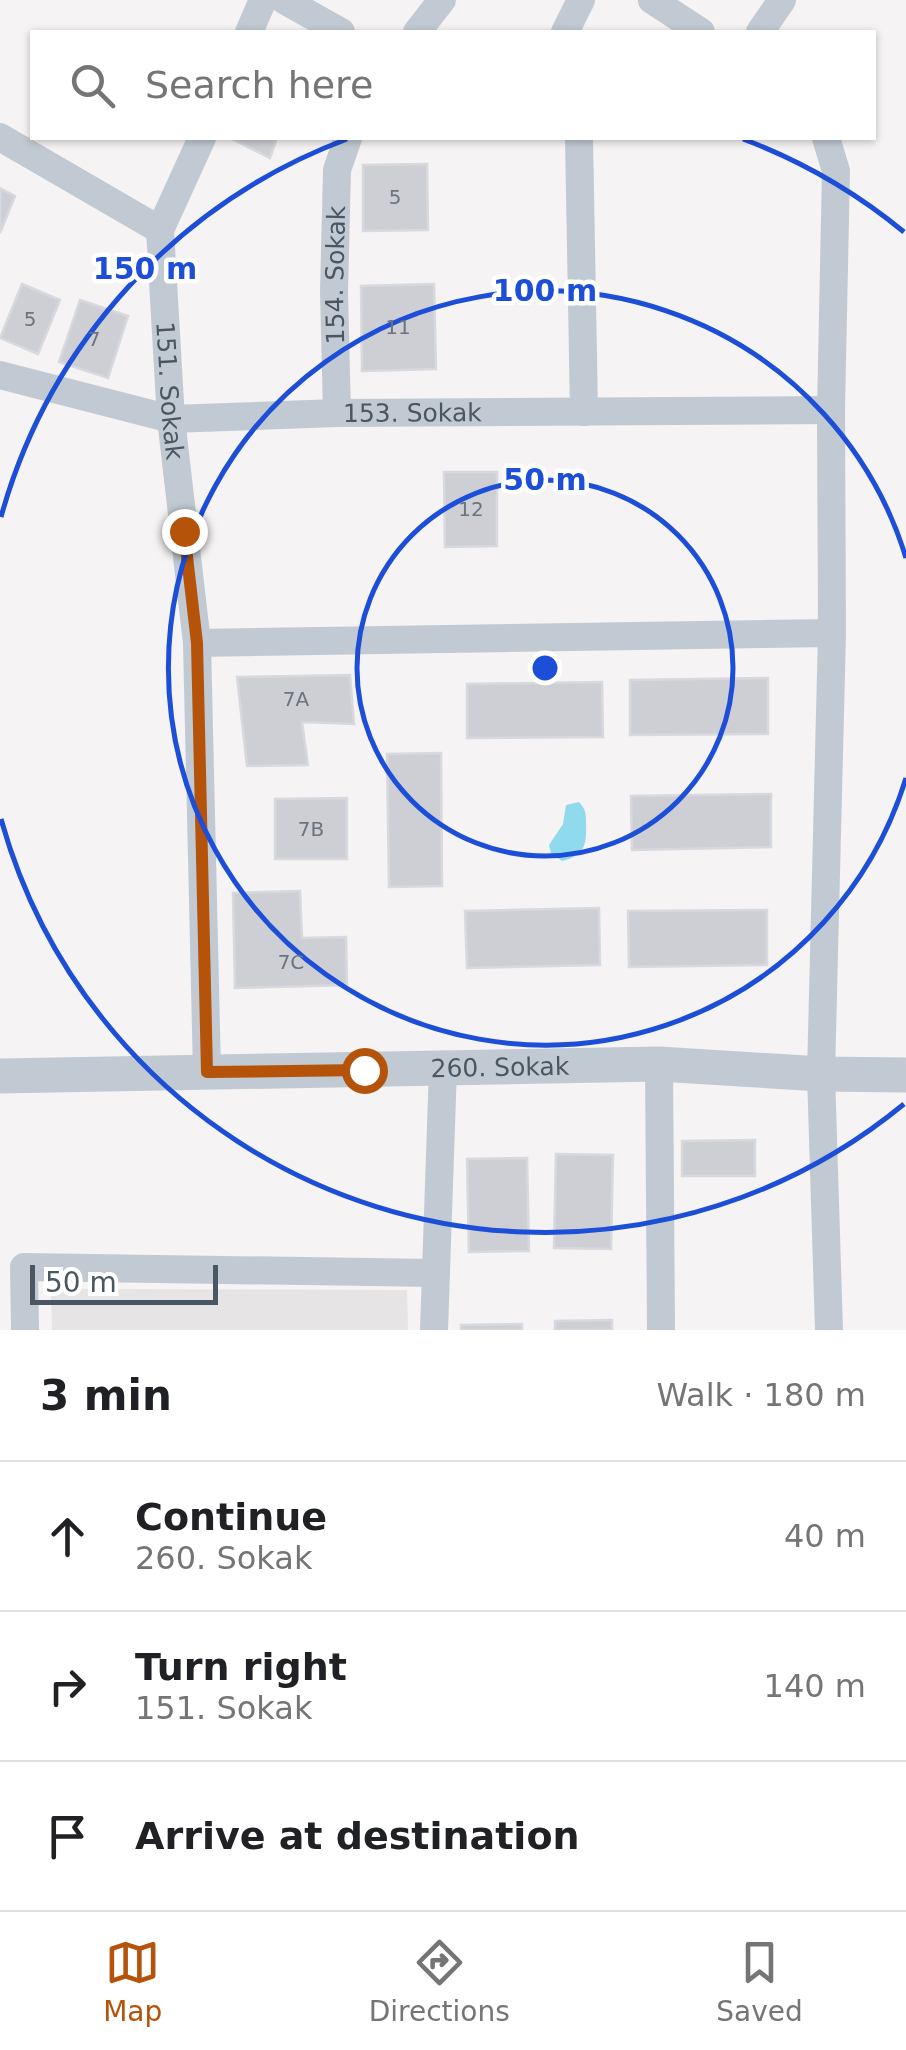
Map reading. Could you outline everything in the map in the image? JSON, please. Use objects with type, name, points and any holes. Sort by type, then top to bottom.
[{"type":"street","points":[[250,30],[264,0]]},
{"type":"street","points":[[284,0],[337,30]]},
{"type":"street","points":[[420,30],[442,0]]},
{"type":"street","points":[[566,30],[581,0]]},
{"type":"street","points":[[652,0],[698,30]]},
{"type":"street","points":[[761,30],[782,0]]},
{"type":"street","points":[[0,136],[160,230]]},
{"type":"street","name":"151. Sokak","points":[[201,140],[160,230],[171,419],[197,643],[207,1072]]},
{"type":"street","name":"154. Sokak","points":[[338,413],[334,292],[337,170],[347,140]]},
{"type":"street","points":[[579,140],[584,412]]},
{"type":"street","points":[[827,140],[836,170],[832,634],[822,1074],[829,1330]]},
{"type":"street","name":"153. Sokak","points":[[0,374],[171,419],[338,413],[831,410]]},
{"type":"street","points":[[197,643],[832,634]]},
{"type":"street","points":[[659,1064],[660,1330]]},
{"type":"street","name":"260. Sokak","points":[[0,1076],[659,1064],[906,1075]]},
{"type":"street","points":[[434,1330],[442,1068]]},
{"type":"street","points":[[25,1330],[24,1266],[436,1274]]},
{"type":"shaded area","points":[[51,1289],[407,1290],[408,1330],[52,1330]]},
{"type":"water","points":[[579,802],[586,814],[585,844],[580,853],[562,861],[551,853],[549,845],[563,824],[566,805]]},
{"type":"building","points":[[234,140],[276,140],[270,158]]},
{"type":"building","points":[[427,164],[428,230],[363,231],[363,165]]},
{"type":"building","points":[[0,188],[15,196],[0,233]]},
{"type":"building","points":[[22,284],[60,300],[38,354],[0,338]]},
{"type":"building","points":[[434,284],[436,369],[362,371],[361,286]]},
{"type":"building","points":[[80,300],[128,316],[108,378],[59,362]]},
{"type":"building","points":[[444,472],[497,472],[497,546],[445,547]]},
{"type":"building","points":[[350,675],[354,724],[302,722],[308,765],[247,766],[237,677]]},
{"type":"building","points":[[768,678],[768,734],[630,735],[630,680]]},
{"type":"building","points":[[602,682],[603,737],[467,738],[467,684]]},
{"type":"building","points":[[441,753],[442,886],[389,887],[387,754]]},
{"type":"building","points":[[771,794],[771,847],[632,850],[631,796]]},
{"type":"building","points":[[347,798],[347,859],[275,859],[275,799]]},
{"type":"building","points":[[300,891],[302,938],[346,937],[347,985],[235,988],[233,893]]},
{"type":"building","points":[[599,908],[600,965],[467,968],[465,911]]},
{"type":"building","points":[[767,910],[767,965],[629,967],[628,911]]},
{"type":"building","points":[[755,1140],[755,1176],[682,1176],[682,1141]]},
{"type":"building","points":[[556,1154],[613,1155],[611,1249],[554,1248]]},
{"type":"building","points":[[527,1158],[529,1251],[469,1252],[467,1159]]},
{"type":"building","points":[[612,1320],[612,1330],[555,1330],[555,1321]]},
{"type":"building","points":[[522,1324],[522,1330],[461,1330],[461,1325]]},
{"type":"route","points":[[184,531],[197,643],[207,1072],[364,1070]]}]
